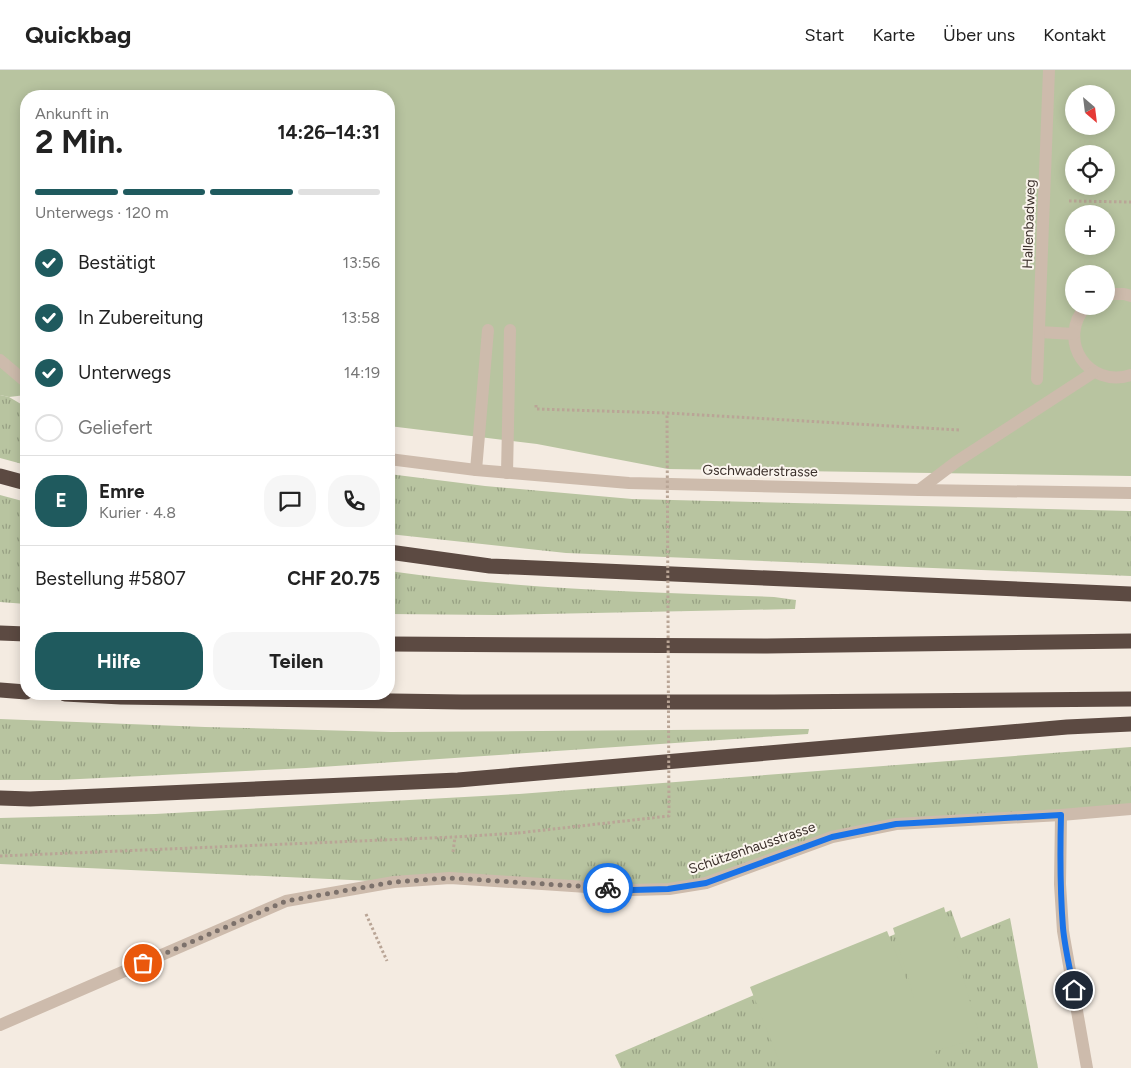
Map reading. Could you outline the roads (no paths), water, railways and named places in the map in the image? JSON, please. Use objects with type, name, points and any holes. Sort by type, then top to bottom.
[{"type":"highway","points":[[0,476],[20,481]]},
{"type":"highway","points":[[395,553],[490,566],[1131,594]]},
{"type":"highway","points":[[0,633],[20,634]]},
{"type":"highway","points":[[395,644],[767,646],[1131,641]]},
{"type":"highway","points":[[0,690],[20,692]]},
{"type":"highway","points":[[337,700],[774,702],[1131,699]]},
{"type":"highway","points":[[0,798],[30,799],[458,780],[1067,727],[1131,724]]},
{"type":"street","name":"Hallenbadweg","points":[[1037,379],[1049,70]]},
{"type":"street","points":[[1115,294],[1131,296]]},
{"type":"street","points":[[1080,315],[1076,320],[1074,334],[1076,349],[1083,362],[1094,372],[1108,377],[1122,378],[1131,375]]},
{"type":"street","points":[[476,470],[488,330]]},
{"type":"street","points":[[507,473],[510,330]]},
{"type":"street","points":[[1039,332],[1074,334]]},
{"type":"street","points":[[0,360],[20,378]]},
{"type":"street","points":[[918,490],[977,448],[1094,372]]},
{"type":"street","name":"Gschwaderstrasse","points":[[395,460],[507,473],[629,482],[918,490],[1131,493]]},
{"type":"street","name":"Schützenhausstrasse","points":[[0,1025],[286,901],[394,882],[450,878],[632,890],[668,889],[706,883],[832,837],[896,824],[1061,815],[1131,809]]},
{"type":"street","points":[[1061,815],[1060,884],[1063,931],[1087,1068]]}]
